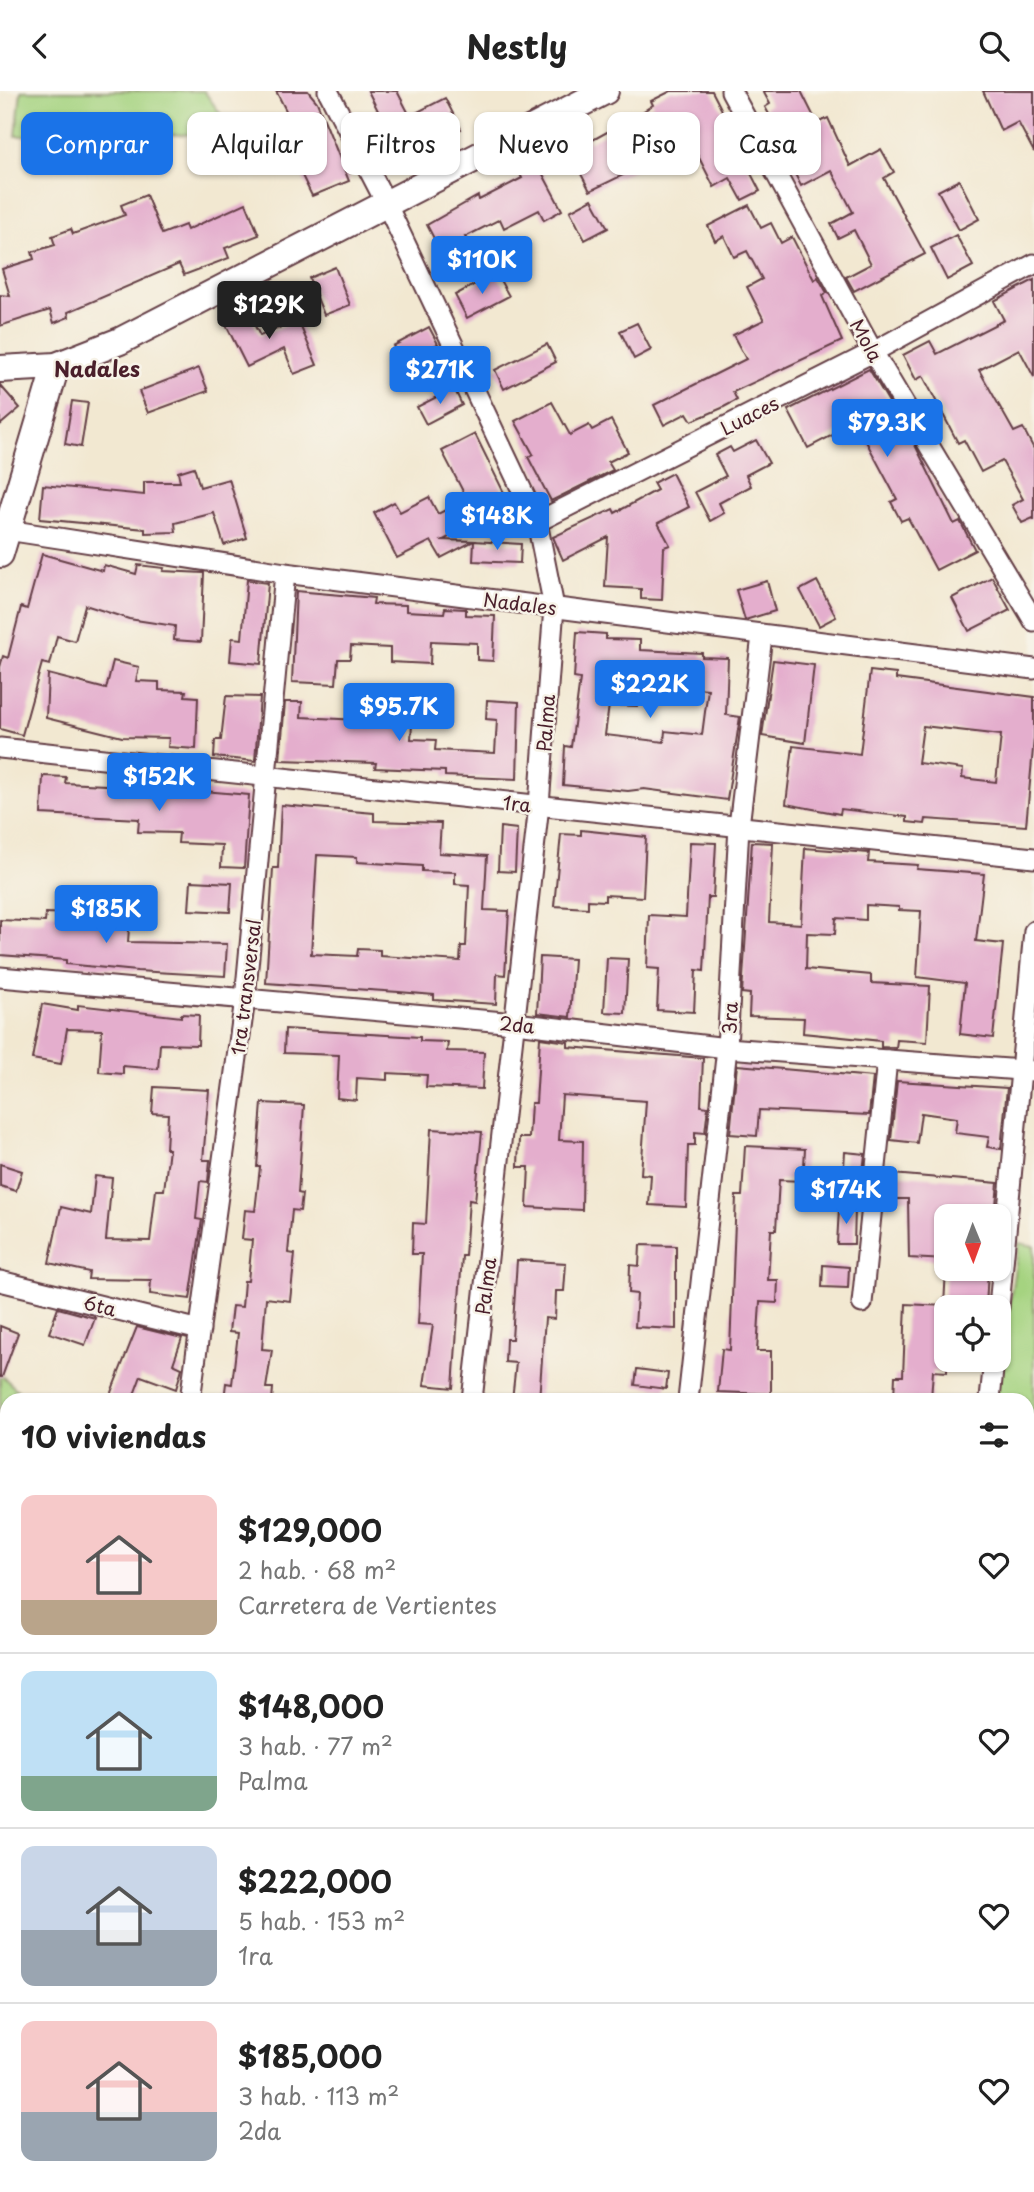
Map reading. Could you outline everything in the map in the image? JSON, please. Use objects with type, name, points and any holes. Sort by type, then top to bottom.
[{"type":"main road","points":[[0,369],[56,366],[166,319],[605,91]]},
{"type":"main road","points":[[3,542],[56,366]]},
{"type":"street","name":"Palma","points":[[328,91],[386,203],[537,522],[554,607],[539,805],[473,1393]]},
{"type":"street","name":"Mola","points":[[731,91],[873,352],[1034,621]]},
{"type":"street","name":"Luaces","points":[[537,522],[873,352],[1034,264]]},
{"type":"street","name":"Nadales","points":[[3,542],[285,573],[1034,669]]},
{"type":"street","name":"1ra transversal","points":[[191,1393],[245,999],[285,573]]},
{"type":"street","name":"3ra","points":[[689,1393],[727,1048],[739,826],[762,636]]},
{"type":"street","name":"1ra","points":[[0,748],[1034,858]]},
{"type":"street","points":[[1000,1295],[1028,1070],[1034,931]]},
{"type":"street","name":"2da","points":[[0,977],[515,1023],[727,1048],[1028,1070]]},
{"type":"street","points":[[862,1303],[887,1060]]},
{"type":"street","name":"6ta","points":[[0,1281],[200,1330]]},
{"type":"street","points":[[991,1393],[993,1372]]},
{"type":"green space","points":[[21,91],[204,91],[219,112],[187,112],[187,134],[173,135],[173,112],[21,112],[21,136],[16,136]]},
{"type":"green space","points":[[1019,1243],[1034,1246],[1034,1393],[995,1393],[998,1372],[1011,1372],[1011,1295]]},
{"type":"green space","points":[[0,1374],[20,1393],[0,1393]]},
{"type":"building","points":[[276,91],[308,91],[321,112],[287,112]]},
{"type":"building","points":[[368,91],[397,91],[408,112],[379,112]]},
{"type":"building","points":[[671,91],[712,91],[723,112],[714,112],[714,175],[752,175],[760,191],[742,200],[730,178],[714,187],[700,160],[700,112],[642,112],[653,105],[651,101]]},
{"type":"building","points":[[763,91],[801,91],[812,112],[768,112],[765,107],[770,104]]},
{"type":"building","points":[[983,91],[1034,91],[1034,152],[1018,122],[1001,131]]},
{"type":"building","points":[[445,98],[452,112],[418,112]]},
{"type":"building","points":[[828,118],[850,166],[881,149],[894,172],[884,178],[925,254],[854,291],[846,277],[871,264],[854,230],[838,238],[831,224],[853,212],[831,170],[801,186],[796,175],[821,175],[821,121]]},
{"type":"building","points":[[327,127],[341,161],[341,175],[347,175],[349,181],[312,196],[302,175],[327,175]]},
{"type":"building","points":[[607,132],[607,175],[623,175],[590,191],[582,175],[593,175],[593,140]]},
{"type":"building","points":[[520,175],[543,175],[562,210],[544,220],[539,210],[504,228],[500,219],[465,237],[471,247],[445,260],[427,225],[478,196],[479,200],[522,178]]},
{"type":"building","points":[[959,180],[979,219],[959,230],[938,191]]},
{"type":"building","points":[[146,195],[162,234],[185,225],[187,230],[246,203],[259,235],[225,248],[229,258],[184,275],[179,264],[68,312],[69,317],[54,323],[50,310],[0,326],[0,295],[10,296],[2,269],[34,259],[32,252],[55,245],[52,236],[71,229],[73,234],[125,215],[121,205]]},
{"type":"building","points":[[592,199],[608,228],[585,240],[570,211]]},
{"type":"building","points":[[749,205],[761,228],[771,223],[781,243],[792,237],[814,280],[818,277],[827,293],[822,296],[842,341],[733,392],[737,400],[722,408],[692,421],[687,413],[664,425],[654,405],[746,359],[733,335],[764,320],[747,287],[762,279],[747,251],[734,257],[724,236],[715,241],[708,226]]},
{"type":"building","points":[[956,235],[973,266],[947,280],[931,248]]},
{"type":"building","points":[[335,267],[350,305],[324,315],[309,278]]},
{"type":"building","points":[[496,273],[509,296],[467,318],[455,295]]},
{"type":"building","points":[[1034,280],[1034,377],[1019,349],[979,370],[1014,432],[1023,428],[1034,449],[1034,520],[1033,518],[1022,523],[1012,505],[1023,499],[1002,461],[981,472],[964,440],[958,443],[923,376],[916,380],[903,355],[930,341],[937,354],[1004,320],[994,301]]},
{"type":"building","points":[[245,306],[260,336],[298,320],[317,365],[294,374],[284,349],[247,367],[222,317]]},
{"type":"building","points":[[637,323],[651,350],[634,359],[620,331]]},
{"type":"building","points":[[429,327],[438,344],[402,362],[393,346]]},
{"type":"building","points":[[547,344],[556,362],[504,389],[495,370]]},
{"type":"building","points":[[199,368],[208,391],[148,413],[139,391]]},
{"type":"building","points":[[869,369],[916,447],[954,524],[960,521],[975,550],[936,570],[908,518],[901,521],[891,502],[897,499],[860,430],[850,435],[846,428],[808,448],[788,410]]},
{"type":"building","points":[[0,385],[20,408],[0,425]]},
{"type":"building","points":[[454,388],[462,405],[426,424],[417,407]]},
{"type":"building","points":[[72,401],[88,403],[81,447],[65,444]]},
{"type":"building","points":[[552,402],[570,435],[589,425],[592,430],[611,420],[628,452],[608,462],[613,470],[551,501],[528,457],[533,454],[515,421]]},
{"type":"building","points":[[475,434],[510,505],[443,540],[474,541],[441,558],[431,541],[397,558],[374,513],[394,502],[400,512],[429,497],[438,514],[467,499],[442,451]]},
{"type":"building","points":[[756,440],[769,463],[746,475],[751,486],[719,503],[724,513],[710,521],[695,492],[726,476],[715,455],[730,447],[733,452]]},
{"type":"building","points":[[194,467],[200,487],[229,479],[247,538],[224,545],[214,513],[175,523],[176,532],[145,533],[145,529],[40,519],[43,485],[144,495],[144,482],[180,482],[178,472]]},
{"type":"building","points":[[672,473],[689,507],[658,523],[670,545],[664,547],[662,600],[641,599],[641,589],[605,587],[608,537],[563,560],[553,537],[613,509],[615,513],[657,490],[653,483]]},
{"type":"building","points":[[474,541],[521,544],[520,563],[473,561]]},
{"type":"building","points":[[42,554],[103,571],[104,565],[136,574],[138,565],[164,568],[163,571],[204,573],[201,642],[174,640],[175,626],[129,619],[85,605],[75,641],[57,636],[50,665],[42,663],[22,735],[0,729],[0,667],[3,656],[8,658],[21,607],[27,609]]},
{"type":"building","points":[[992,577],[1010,610],[969,631],[952,598]]},
{"type":"building","points":[[247,580],[268,583],[261,664],[230,661],[232,638],[242,639]]},
{"type":"building","points":[[767,581],[775,611],[745,620],[736,590]]},
{"type":"building","points":[[817,581],[836,617],[819,626],[800,590]]},
{"type":"building","points":[[296,591],[374,598],[373,604],[406,605],[406,611],[444,613],[445,608],[466,609],[466,615],[495,616],[493,661],[477,660],[477,643],[431,641],[430,664],[390,662],[390,648],[351,646],[350,659],[338,659],[336,684],[292,682]]},
{"type":"building","points":[[577,632],[606,634],[606,639],[640,640],[640,650],[702,653],[702,657],[728,658],[726,715],[740,717],[727,800],[644,789],[628,791],[563,785],[565,746],[571,747],[580,679],[574,678]],"holes":[[[638,684],[708,689],[702,735],[665,731],[664,742],[605,735],[609,705],[637,706]]]},
{"type":"building","points":[[773,660],[814,665],[805,743],[762,736]]},
{"type":"building","points":[[113,661],[139,667],[136,681],[159,682],[159,690],[186,691],[185,696],[198,697],[196,749],[168,747],[169,738],[122,737],[46,718],[48,674],[106,689]]},
{"type":"building","points":[[870,671],[896,674],[896,679],[1034,697],[1034,738],[1026,826],[926,819],[925,824],[907,822],[907,817],[841,809],[840,814],[786,804],[793,746],[860,754]],"holes":[[[923,726],[1001,735],[996,782],[962,778],[963,769],[918,763]]]},
{"type":"building","points":[[226,696],[260,697],[255,761],[214,757],[215,740],[221,740]]},
{"type":"building","points":[[487,700],[519,702],[517,779],[445,776],[445,771],[375,768],[376,763],[280,760],[285,702],[302,702],[301,717],[378,721],[378,708],[413,710],[411,739],[436,740],[435,750],[495,753],[497,720],[486,719]]},
{"type":"building","points":[[43,776],[66,777],[65,783],[126,786],[126,792],[181,794],[181,789],[249,795],[244,868],[221,867],[222,845],[178,843],[179,833],[138,832],[139,819],[41,814]]},
{"type":"building","points":[[281,805],[374,813],[374,821],[441,823],[439,853],[487,856],[484,910],[509,911],[505,975],[497,974],[496,1004],[434,1000],[434,995],[266,983],[273,868],[278,868]],"holes":[[[317,855],[357,857],[357,862],[422,866],[422,871],[455,872],[455,884],[469,885],[466,946],[461,946],[460,961],[380,956],[380,950],[358,949],[357,956],[311,954]]]},
{"type":"building","points":[[500,827],[517,829],[515,872],[498,871]]},
{"type":"building","points":[[581,830],[646,837],[643,897],[605,895],[605,901],[588,900],[588,908],[554,906],[561,834],[581,835]]},
{"type":"building","points":[[690,842],[716,843],[713,897],[708,897],[704,971],[696,970],[694,1012],[657,1010],[659,969],[647,968],[649,915],[686,917]]},
{"type":"building","points":[[752,842],[773,843],[769,922],[801,924],[805,848],[869,853],[868,862],[918,865],[917,869],[984,874],[976,941],[1003,944],[993,1038],[960,1034],[965,983],[917,977],[921,911],[899,910],[899,907],[866,905],[866,920],[836,918],[835,934],[807,933],[806,969],[871,975],[871,983],[930,986],[927,1042],[897,1040],[896,1048],[881,1047],[881,1041],[803,1033],[804,1018],[749,1016],[750,994],[742,993]]},
{"type":"building","points":[[191,881],[232,883],[230,912],[189,910]]},
{"type":"building","points":[[69,911],[130,914],[128,942],[227,944],[225,976],[137,971],[66,964],[66,960],[0,955],[0,920],[45,922],[46,913],[69,914]]},
{"type":"building","points":[[540,957],[574,959],[570,1017],[537,1013]]},
{"type":"building","points":[[607,958],[628,959],[625,1013],[604,1012]]},
{"type":"building","points":[[42,1004],[78,1010],[78,1005],[181,1017],[181,1014],[199,1015],[198,1045],[160,1044],[158,1069],[123,1066],[123,1074],[99,1072],[102,1030],[67,1029],[61,1064],[32,1059]]},
{"type":"building","points":[[285,1029],[420,1037],[420,1041],[448,1042],[447,1051],[484,1052],[482,1089],[426,1087],[427,1075],[387,1073],[387,1080],[357,1078],[356,1100],[337,1098],[339,1055],[284,1053]]},
{"type":"building","points":[[540,1038],[568,1042],[568,1047],[703,1058],[701,1106],[708,1107],[705,1133],[695,1132],[695,1145],[688,1145],[686,1207],[649,1205],[651,1175],[641,1174],[646,1101],[562,1095],[559,1140],[583,1141],[582,1210],[527,1207],[529,1167],[518,1167],[519,1138],[529,1138],[531,1103],[536,1103]]},
{"type":"building","points":[[737,1065],[873,1077],[869,1115],[759,1110],[757,1136],[730,1134]]},
{"type":"building","points":[[897,1081],[1007,1088],[1001,1149],[987,1147],[989,1137],[955,1133],[957,1118],[921,1113],[917,1143],[891,1140]]},
{"type":"building","points":[[154,1087],[209,1090],[203,1160],[210,1160],[208,1182],[200,1181],[196,1219],[202,1220],[190,1299],[150,1294],[151,1280],[88,1279],[89,1272],[49,1263],[61,1207],[91,1214],[95,1176],[112,1178],[106,1240],[150,1241],[156,1190],[164,1190],[169,1149],[166,1149],[168,1114],[152,1113]]},
{"type":"building","points":[[262,1103],[304,1105],[298,1193],[302,1194],[300,1211],[292,1210],[288,1253],[295,1254],[290,1301],[266,1298],[262,1349],[272,1350],[266,1388],[273,1388],[273,1393],[225,1393],[226,1383],[232,1384],[238,1333],[229,1332],[232,1306],[242,1307],[244,1281],[248,1281],[252,1240],[242,1239],[245,1210],[255,1211],[260,1167],[257,1167]]},
{"type":"building","points":[[431,1129],[482,1132],[475,1201],[469,1200],[465,1256],[462,1256],[453,1388],[424,1385],[433,1325],[418,1324],[422,1254],[412,1254],[413,1223],[426,1224]]},
{"type":"building","points":[[745,1146],[805,1149],[803,1181],[779,1180],[776,1230],[771,1230],[768,1280],[778,1280],[777,1303],[760,1302],[757,1351],[771,1351],[771,1393],[718,1392],[722,1349],[730,1350],[736,1196],[742,1196]]},
{"type":"building","points":[[845,1152],[865,1154],[862,1181],[843,1181]]},
{"type":"building","points":[[0,1164],[22,1171],[16,1191],[0,1186]]},
{"type":"building","points":[[892,1174],[998,1183],[996,1204],[934,1204],[934,1259],[909,1258],[908,1199],[890,1199]]},
{"type":"building","points":[[839,1208],[855,1209],[854,1244],[837,1244]]},
{"type":"building","points":[[640,1245],[676,1246],[676,1329],[635,1327],[637,1294],[629,1293],[630,1265],[639,1266]]},
{"type":"building","points":[[517,1260],[566,1263],[564,1291],[556,1291],[555,1319],[545,1318],[540,1393],[513,1393],[516,1363],[505,1362],[506,1339],[512,1339]]},
{"type":"building","points":[[823,1265],[849,1267],[848,1288],[822,1287]]},
{"type":"building","points":[[945,1281],[987,1281],[987,1295],[945,1295]]},
{"type":"building","points":[[906,1304],[934,1305],[931,1393],[894,1393],[895,1376],[903,1376]]},
{"type":"building","points":[[58,1308],[95,1318],[85,1345],[49,1333]]},
{"type":"building","points":[[0,1326],[18,1333],[2,1377],[0,1377]]},
{"type":"building","points":[[137,1327],[182,1338],[173,1364],[182,1368],[176,1389],[141,1376],[135,1393],[111,1393]]},
{"type":"building","points":[[637,1369],[668,1373],[666,1389],[635,1385]]},
{"type":"district","name":"Nadales","points":[[97,368]]}]
